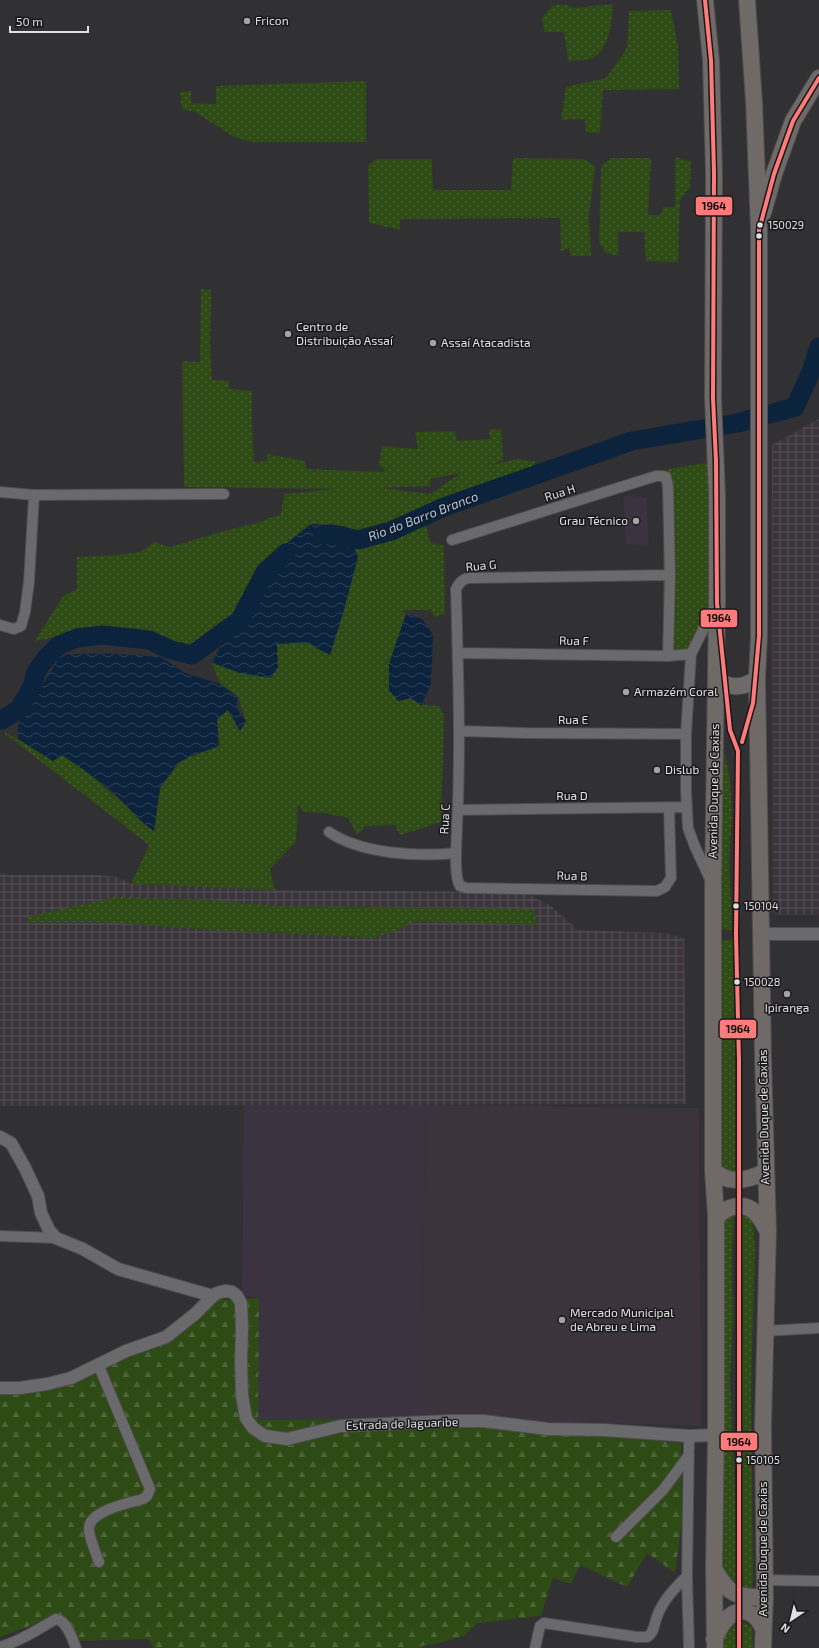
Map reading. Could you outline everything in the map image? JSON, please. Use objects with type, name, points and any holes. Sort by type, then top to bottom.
[{"type":"highway","name":"Avenida Duque de Caxias","points":[[705,0],[711,60],[714,173],[713,398],[716,461],[717,603],[713,885],[713,1170],[716,1217],[714,1644]]},
{"type":"highway","points":[[747,0],[754,102],[759,230]]},
{"type":"highway","points":[[759,230],[774,174],[793,121],[819,78]]},
{"type":"highway","name":"Avenida Duque de Caxias","points":[[759,230],[759,636],[757,678],[765,1172],[768,1231],[763,1426],[765,1597],[763,1648]]},
{"type":"highway","points":[[716,678],[725,685],[738,686],[747,685],[757,678]]},
{"type":"highway","points":[[713,1170],[723,1178],[738,1180],[749,1179],[765,1172]]},
{"type":"highway","points":[[716,1217],[728,1207],[748,1207],[757,1214],[768,1231]]},
{"type":"highway","points":[[714,1567],[722,1584],[730,1591],[747,1598],[765,1597]]},
{"type":"highway","points":[[714,1644],[724,1622],[739,1612],[744,1611],[754,1615],[758,1618],[763,1628]]},
{"type":"street","name":"Rua H","points":[[452,540],[656,476],[661,476],[666,477],[668,487],[670,575]]},
{"type":"street","points":[[0,492],[34,495],[224,494]]},
{"type":"street","points":[[0,625],[14,629],[21,626],[24,620],[29,582],[34,495]]},
{"type":"street","points":[[668,656],[670,575]]},
{"type":"street","name":"Rua G","points":[[460,745],[456,589],[460,582],[466,578],[670,575]]},
{"type":"street","points":[[713,885],[695,847],[688,828],[686,734],[691,654],[717,603]]},
{"type":"street","name":"Rua F","points":[[458,653],[668,656],[691,654]]},
{"type":"street","name":"Rua E","points":[[460,731],[686,734]]},
{"type":"street","name":"Rua C","points":[[460,745],[456,853],[458,882],[460,886],[466,888]]},
{"type":"street","name":"Rua D","points":[[458,810],[687,807]]},
{"type":"street","name":"Rua B","points":[[466,888],[657,891],[665,887],[671,878],[669,808]]},
{"type":"street","points":[[329,832],[335,836],[356,844],[373,848],[414,854],[439,855],[456,853]]},
{"type":"street","points":[[761,934],[819,934]]},
{"type":"street","points":[[0,1137],[11,1143],[25,1168],[38,1196],[41,1213],[49,1230],[56,1238]]},
{"type":"street","name":"Estrada de Jaguaribe","points":[[0,1236],[56,1238],[83,1250],[118,1269],[213,1296],[217,1293],[225,1291],[232,1292],[237,1296],[241,1303],[242,1396],[246,1418],[253,1428],[265,1436],[287,1439],[340,1426],[448,1421],[483,1421],[548,1429],[604,1430],[689,1436],[716,1435]]},
{"type":"street","points":[[0,1388],[20,1388],[71,1378],[126,1351],[166,1336],[195,1314],[213,1296]]},
{"type":"street","points":[[765,1331],[819,1328]]},
{"type":"street","points":[[98,1364],[150,1489],[148,1496],[143,1499],[100,1513],[93,1519],[89,1529],[99,1562]]},
{"type":"street","points":[[689,1436],[687,1576],[689,1648]]},
{"type":"street","points":[[616,1537],[663,1490],[689,1455]]},
{"type":"street","points":[[535,1648],[540,1626],[544,1623],[629,1636],[647,1637],[652,1633],[658,1612],[668,1596],[687,1576]]},
{"type":"street","points":[[764,1580],[819,1581]]},
{"type":"street","points":[[0,1647],[8,1645],[37,1631],[56,1619],[61,1620],[64,1624],[76,1648]]},
{"type":"shaded area","points":[[819,419],[819,915],[773,915],[772,445]]},
{"type":"shaded area","name":"Grau Técnico","points":[[623,496],[646,498],[649,546],[626,544]]},
{"type":"shaded area","points":[[0,873],[12,875],[95,875],[119,877],[131,884],[275,890],[524,892],[551,906],[578,930],[665,933],[684,938],[686,1104],[0,1106]]},
{"type":"shaded area","points":[[244,1105],[425,1105],[422,1418],[257,1420],[259,1298],[242,1295]]},
{"type":"shaded area","name":"Mercado Municipal de Abreu e Lima","points":[[425,1105],[699,1108],[701,1426],[422,1418]]},
{"type":"green space","points":[[613,4],[611,26],[607,41],[599,54],[593,58],[568,61],[564,32],[544,32],[542,18],[553,5],[566,5],[574,8]]},
{"type":"green space","points":[[671,10],[678,47],[679,89],[603,90],[600,133],[586,132],[585,119],[561,120],[566,87],[606,78],[627,48],[629,11]]},
{"type":"green space","points":[[366,81],[366,142],[252,142],[232,136],[195,112],[182,109],[180,92],[191,91],[191,103],[216,104],[216,86]]},
{"type":"green space","points":[[675,157],[691,162],[690,187],[680,200],[678,262],[646,261],[644,232],[618,232],[618,256],[605,252],[599,242],[601,166],[611,158],[651,158],[648,215],[661,215],[663,207],[675,207]]},
{"type":"green space","points":[[513,158],[584,159],[595,166],[589,217],[591,256],[570,256],[570,248],[561,251],[560,218],[400,219],[400,230],[369,223],[368,166],[376,159],[432,159],[433,190],[511,190]]},
{"type":"green space","points":[[201,289],[211,290],[210,353],[212,380],[229,381],[229,389],[252,391],[254,462],[267,461],[267,454],[305,461],[306,469],[385,472],[379,464],[382,446],[418,449],[415,432],[455,431],[457,441],[490,439],[489,430],[501,429],[503,460],[491,465],[517,459],[536,462],[529,473],[363,532],[343,526],[287,543],[232,623],[199,650],[137,629],[95,629],[35,641],[63,596],[77,589],[77,557],[119,555],[140,552],[154,542],[170,547],[257,523],[281,514],[284,494],[335,489],[184,487],[182,361],[200,362]],"holes":[[[461,473],[430,494],[381,488],[430,486],[430,479]]]},
{"type":"green space","points":[[710,462],[710,604],[689,654],[663,654],[663,470]]},
{"type":"green space","points":[[425,521],[430,542],[444,546],[445,614],[434,617],[431,610],[402,610],[406,614],[389,664],[389,690],[398,701],[411,698],[421,705],[440,706],[444,717],[441,822],[400,835],[395,825],[366,826],[357,835],[348,818],[324,813],[303,812],[298,805],[296,842],[270,869],[275,890],[131,884],[149,845],[0,730],[18,739],[53,761],[62,755],[86,771],[154,830],[160,788],[179,762],[219,746],[217,719],[228,710],[246,721],[238,697],[220,684],[212,663],[271,678],[277,667],[277,644],[305,642],[358,557],[351,539],[358,540]]},
{"type":"green space","points":[[719,729],[730,779],[732,815],[729,862],[732,930],[716,929]]},
{"type":"green space","points":[[116,897],[211,900],[275,906],[534,909],[537,925],[416,921],[398,930],[374,938],[211,930],[104,922],[28,922],[27,917]]},
{"type":"green space","points":[[733,939],[735,1033],[735,1175],[720,1168],[716,941]]},
{"type":"green space","points":[[734,1210],[732,1255],[733,1321],[730,1379],[735,1494],[736,1582],[721,1577],[719,1218]]},
{"type":"green space","points":[[741,1211],[749,1213],[753,1225],[755,1245],[751,1387],[753,1581],[751,1589],[743,1589],[739,1516],[743,1313]]},
{"type":"green space","points":[[216,1294],[226,1300],[259,1298],[258,1420],[422,1418],[681,1443],[682,1521],[675,1573],[647,1553],[627,1587],[580,1565],[571,1584],[553,1578],[541,1616],[478,1623],[464,1636],[421,1646],[421,1648],[154,1648],[148,1639],[79,1641],[55,1614],[35,1624],[0,1637],[0,1393],[46,1389],[160,1340]]},
{"type":"green space","points":[[739,1620],[752,1627],[753,1648],[741,1648]]},
{"type":"green space","points":[[735,1621],[736,1648],[722,1648],[722,1631]]},
{"type":"water","points":[[311,524],[343,526],[358,557],[330,655],[305,642],[277,644],[278,667],[271,678],[240,673],[212,663],[239,609],[287,543]]},
{"type":"water","points":[[406,614],[422,619],[433,635],[430,687],[421,705],[411,698],[398,701],[389,690],[389,664]]},
{"type":"water","points":[[102,653],[161,657],[185,673],[220,684],[238,697],[236,708],[246,721],[240,731],[228,710],[217,719],[219,746],[179,762],[160,788],[154,831],[138,818],[114,793],[62,755],[53,761],[18,739],[18,723],[61,655]]},
{"type":"waterway","name":"Rio do Barro Branco","points":[[323,535],[331,534],[358,540],[391,531],[444,507],[632,441],[737,423],[795,407],[811,372],[819,347]]},
{"type":"waterway","name":"Rio do Barro Branco","points":[[0,720],[19,709],[32,687],[36,672],[45,659],[59,645],[77,638],[103,635],[149,640],[171,650],[192,655],[240,620],[265,572],[286,553]]},
{"type":"transit line","name":"1964","points":[[705,0],[711,60],[714,173],[713,398],[716,461],[717,603],[730,730],[738,751],[736,935],[739,1060],[739,1648]]},
{"type":"transit line","name":"1964","points":[[742,742],[753,703],[759,636],[759,230],[774,174],[793,121],[819,78]]},
{"type":"place","name":"Fricon","points":[[247,21]]},
{"type":"place","name":"150029","points":[[760,225]]},
{"type":"place","name":"Centro de Distribuição Assaí","points":[[288,334]]},
{"type":"place","name":"Assaí Atacadista","points":[[433,343]]},
{"type":"place","name":"Grau Técnico","points":[[636,521]]},
{"type":"place","name":"Armazém Coral","points":[[626,692]]},
{"type":"place","name":"Dislub","points":[[657,770]]},
{"type":"place","name":"150104","points":[[736,906]]},
{"type":"place","name":"150028","points":[[737,982]]},
{"type":"place","name":"Ipiranga","points":[[787,994]]},
{"type":"place","name":"Mercado Municipal de Abreu e Lima","points":[[562,1320]]},
{"type":"place","name":"150105","points":[[739,1460]]}]
